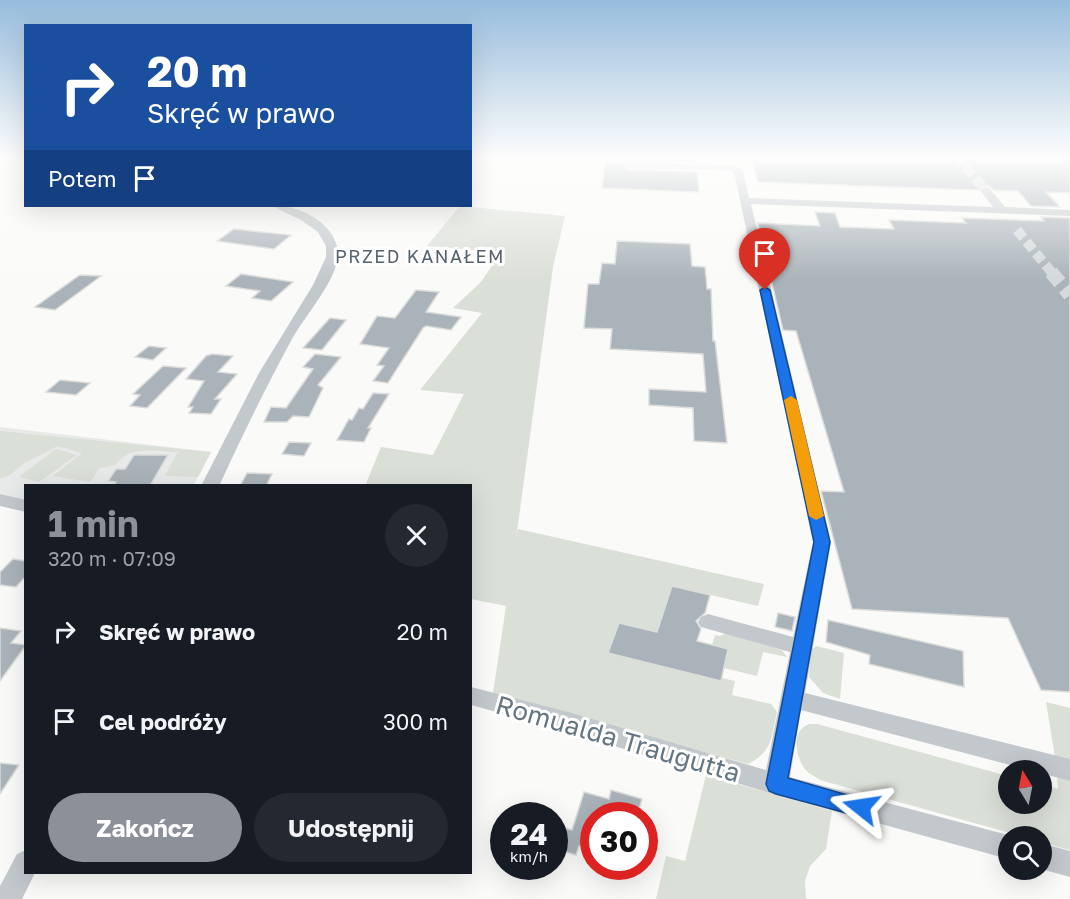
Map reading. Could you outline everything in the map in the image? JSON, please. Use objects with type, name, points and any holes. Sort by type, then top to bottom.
[{"type":"street","points":[[744,198],[822,542],[776,784]]},
{"type":"street","points":[[991,198],[1002,211]]},
{"type":"street","points":[[745,201],[1070,213]]},
{"type":"street","points":[[211,484],[239,425],[333,257],[328,235],[311,220],[279,207]]},
{"type":"street","points":[[0,500],[24,506]]},
{"type":"street","points":[[708,622],[802,647]]},
{"type":"street","name":"Romualda Traugutta","points":[[472,696],[998,845]]},
{"type":"street","points":[[793,699],[1070,770]]},
{"type":"street","points":[[1052,859],[1070,864]]},
{"type":"street","points":[[8,899],[24,866]]},
{"type":"shaded area","points":[[459,207],[565,216],[553,267],[516,539],[518,529],[764,584],[758,606],[672,586],[657,632],[619,623],[608,652],[735,681],[732,695],[771,704],[777,712],[772,736],[767,749],[756,759],[748,764],[493,693],[506,606],[472,599],[472,484],[366,484],[381,447],[433,455],[464,394],[420,390],[482,313],[453,308],[481,282],[501,252],[427,246]]},
{"type":"shaded area","points":[[0,427],[211,452],[194,484],[24,484],[24,503],[0,497]]},
{"type":"shaded area","points":[[0,431],[211,452],[198,477],[165,476],[178,452],[152,450],[128,454],[115,465],[100,468],[90,482],[53,476],[82,453],[57,446],[0,478]]},
{"type":"shaded area","points":[[56,449],[77,455],[39,482],[19,477]]},
{"type":"shaded area","points":[[726,633],[782,650],[787,657],[763,652],[757,676],[724,668],[712,645],[715,635],[720,636]]},
{"type":"shaded area","points":[[816,646],[844,653],[840,699],[823,693],[809,677],[811,650]]},
{"type":"shaded area","points":[[1046,702],[1070,708],[1070,761],[1055,757]]},
{"type":"shaded area","points":[[817,724],[998,773],[998,814],[1052,814],[1052,787],[1058,789],[1057,776],[1070,779],[1070,850],[1052,845],[1052,826],[998,826],[998,830],[820,780],[805,770],[798,756],[797,737],[803,727]]},
{"type":"shaded area","points":[[706,775],[832,811],[826,849],[810,866],[805,881],[806,899],[656,899],[666,856],[685,861]]},
{"type":"building","points":[[1024,198],[1052,198],[1060,207],[1031,206]]},
{"type":"building","points":[[815,212],[835,213],[840,227],[894,229],[889,220],[966,223],[962,218],[1044,221],[1041,217],[1070,218],[1070,692],[1041,690],[1008,618],[852,609],[821,491],[844,492],[796,331],[783,330],[758,223],[820,226]]},
{"type":"building","points":[[234,229],[291,235],[274,249],[217,241]]},
{"type":"building","points":[[617,241],[690,244],[692,266],[705,267],[707,289],[711,289],[713,341],[715,341],[727,443],[694,441],[693,408],[649,405],[649,389],[706,392],[703,354],[610,349],[612,329],[584,328],[588,284],[599,284],[602,263],[615,264]]},
{"type":"building","points":[[241,274],[293,282],[271,301],[252,298],[260,291],[226,286]]},
{"type":"building","points":[[80,275],[101,276],[55,310],[35,307]]},
{"type":"building","points":[[416,290],[439,292],[426,312],[461,317],[451,330],[426,326],[423,328],[388,383],[373,381],[384,366],[377,365],[389,348],[360,344],[377,316],[395,318]]},
{"type":"building","points":[[330,318],[346,320],[322,350],[303,348]]},
{"type":"building","points":[[149,346],[166,348],[153,360],[135,357]]},
{"type":"building","points":[[212,354],[233,356],[218,372],[237,374],[215,399],[221,399],[211,414],[189,413],[193,407],[188,407],[204,381],[186,379],[206,356]]},
{"type":"building","points":[[315,354],[341,357],[318,385],[323,388],[309,417],[293,416],[287,422],[264,422],[271,407],[286,408],[313,369],[303,367]]},
{"type":"building","points":[[163,366],[186,368],[147,408],[130,406],[140,395],[133,394]]},
{"type":"building","points":[[60,380],[90,383],[76,395],[46,392]]},
{"type":"building","points":[[373,393],[389,394],[368,428],[371,428],[364,442],[337,440],[349,419],[352,420],[359,408],[363,409]]},
{"type":"building","points":[[289,442],[311,443],[304,456],[282,454]]},
{"type":"building","points":[[134,455],[168,455],[151,484],[114,484],[116,482],[108,481],[116,469],[125,469]]},
{"type":"building","points":[[247,473],[272,474],[267,484],[241,484]]},
{"type":"building","points":[[13,559],[24,561],[24,578],[16,587],[0,585],[0,572]]},
{"type":"building","points":[[672,586],[710,595],[705,613],[696,621],[701,629],[697,641],[728,649],[721,681],[608,653],[619,623],[657,632]]},
{"type":"building","points":[[778,613],[795,617],[792,631],[775,627]]},
{"type":"building","points":[[828,620],[963,651],[964,687],[869,664],[870,655],[826,642]]},
{"type":"building","points":[[0,628],[21,631],[11,643],[24,645],[24,648],[0,681]]},
{"type":"building","points":[[0,763],[19,765],[0,794]]},
{"type":"building","points":[[611,790],[642,799],[641,802],[581,802],[584,792],[609,799]]},
{"type":"building","points":[[580,805],[580,846],[576,855],[568,853],[568,829],[572,830]]},
{"type":"tunnel","points":[[1017,230],[1053,274]]},
{"type":"tunnel","points":[[1051,272],[1070,295]]},
{"type":"slow traffic","points":[[791,400],[816,516]]},
{"type":"district","name":"PRZED KANAŁEM","points":[[420,257]]},
{"type":"route","points":[[765,290],[822,542],[776,784],[861,807]]}]
